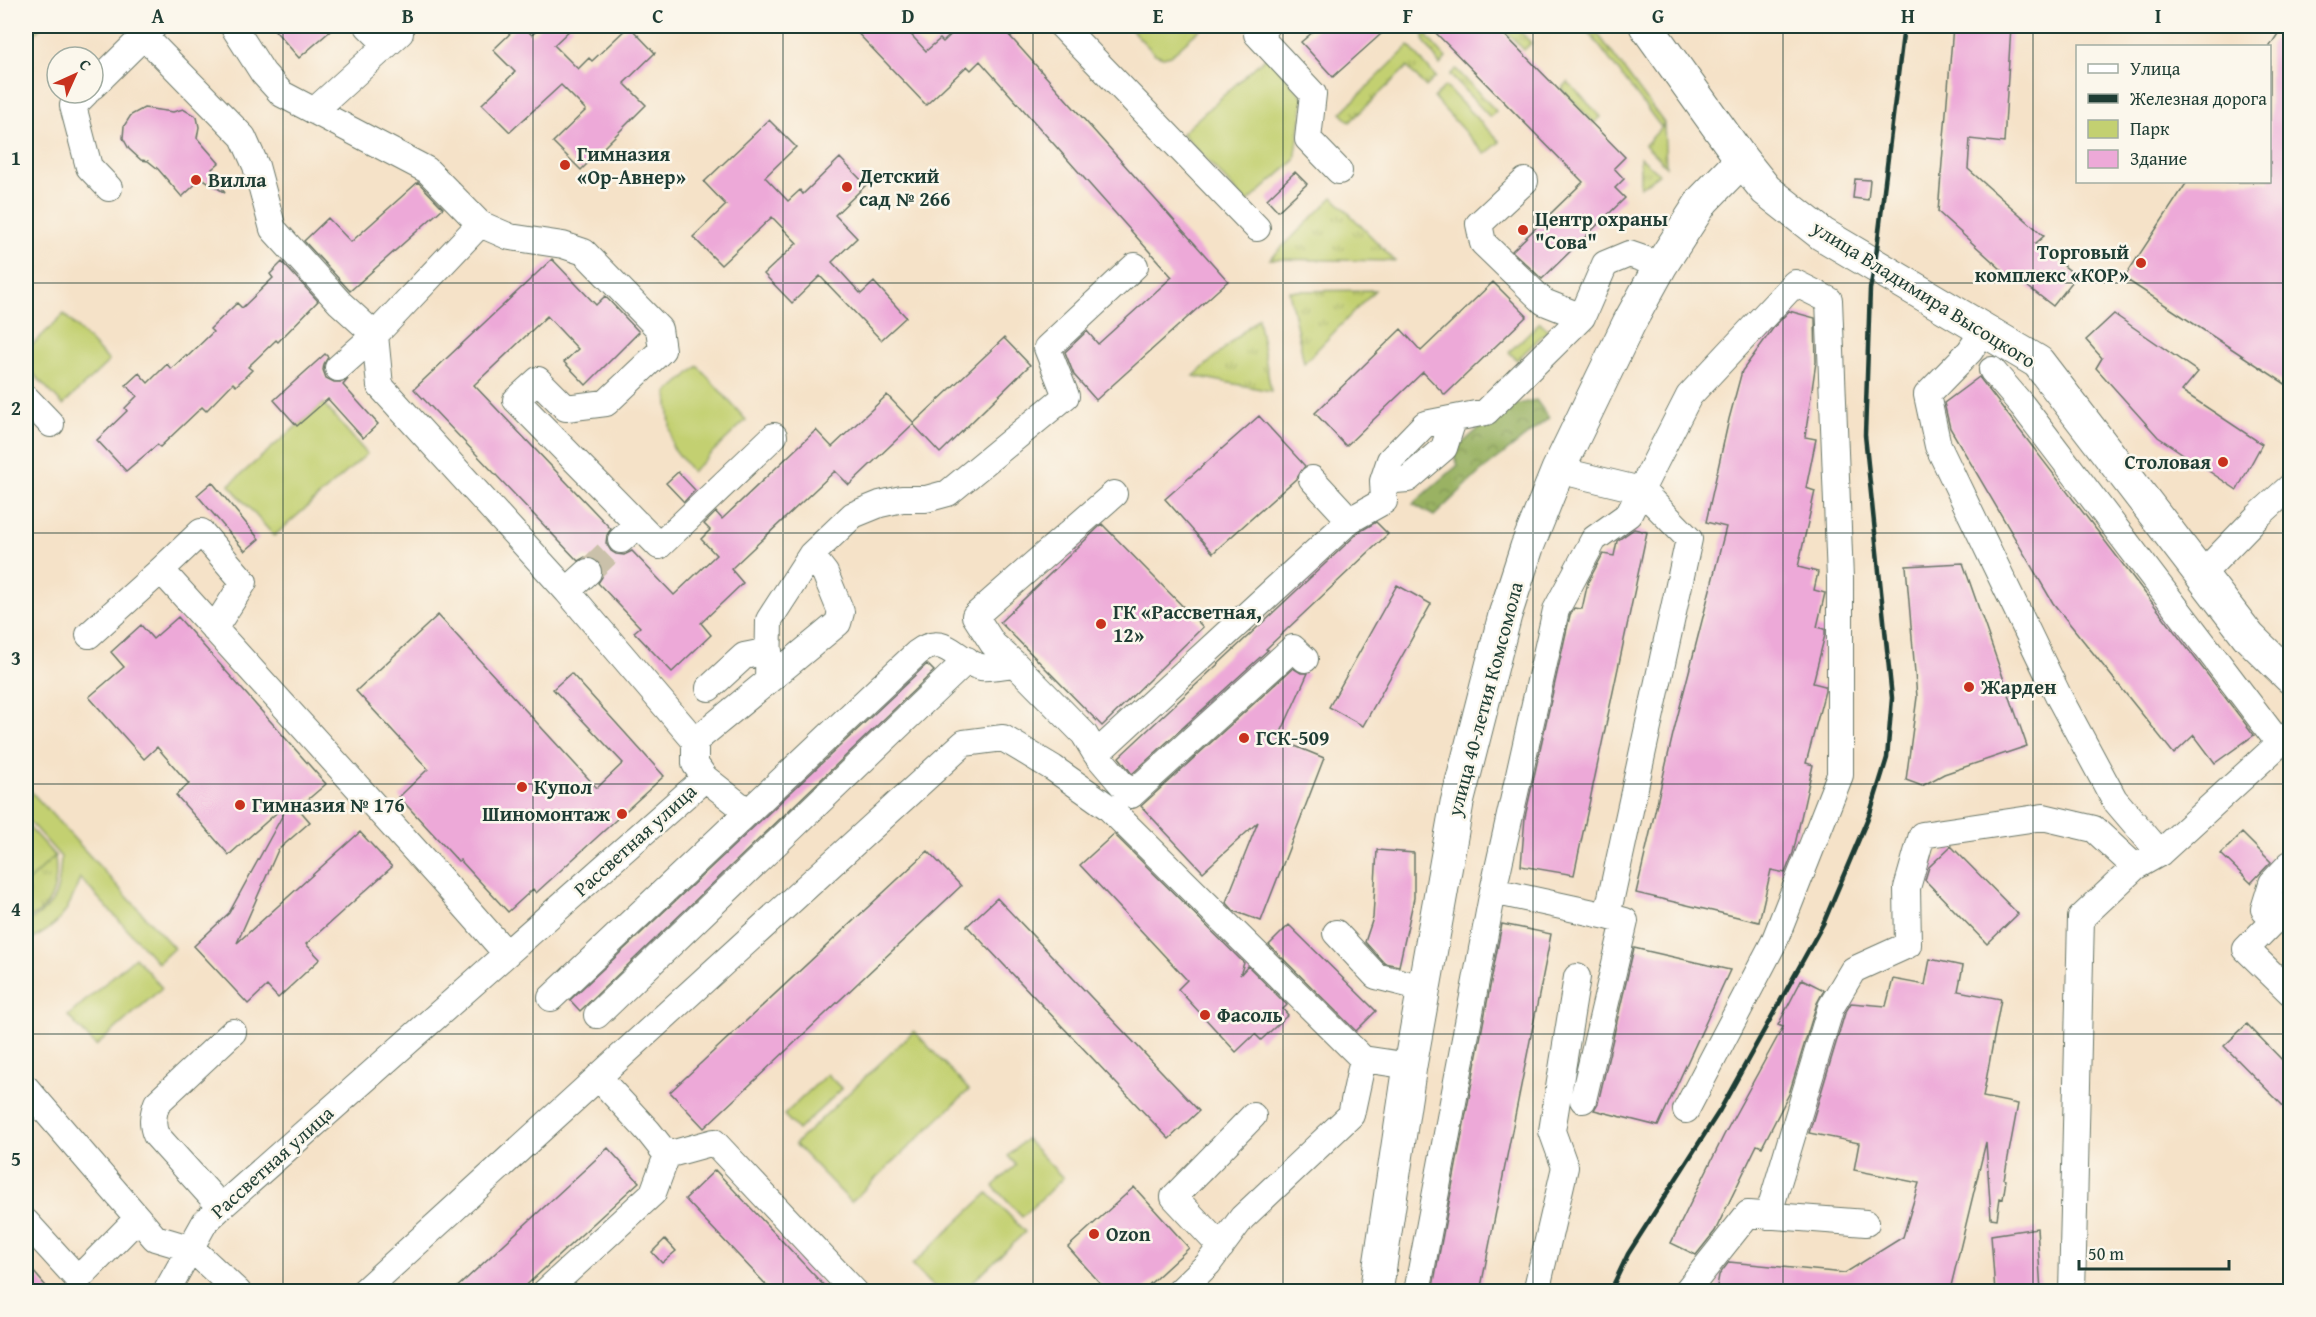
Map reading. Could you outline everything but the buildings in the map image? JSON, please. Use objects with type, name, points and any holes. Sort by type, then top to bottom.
[{"type":"main road","name":"улица Владимира Высоцкого","points":[[1646,26],[1742,160],[1766,189],[1822,234],[1985,328],[2038,362],[2249,637],[2290,677]]},
{"type":"main road","name":"улица 40-летия Комсомола","points":[[1376,1292],[1410,1066],[1456,803],[1504,615],[1527,547],[1558,470],[1629,323],[1661,265],[1703,200],[1742,160]]},
{"type":"street","points":[[233,26],[263,73],[282,94],[427,170],[480,224],[510,237],[563,245],[584,252],[659,329],[662,350],[606,403],[566,408],[538,380],[516,400],[630,532],[659,546],[774,436]]},
{"type":"street","points":[[314,111],[393,38],[368,26]]},
{"type":"street","points":[[1062,26],[1257,228]]},
{"type":"street","points":[[1266,26],[1257,34],[1314,94],[1308,139],[1339,171]]},
{"type":"street","points":[[105,74],[149,31],[243,137],[256,166],[273,229],[340,303],[375,335],[380,386],[567,591],[695,741],[838,623],[841,612],[825,573],[811,555]]},
{"type":"street","points":[[74,105],[89,167],[109,188]]},
{"type":"street","points":[[1525,181],[1479,224],[1483,243],[1544,302],[1582,317]]},
{"type":"street","points":[[338,368],[375,335],[480,224]]},
{"type":"street","points":[[1096,754],[1350,520],[1384,501],[1383,481],[1390,460],[1425,424],[1486,412],[1582,317],[1605,264],[1629,254],[1661,265]]},
{"type":"street","points":[[768,681],[769,620],[811,555],[853,515],[880,504],[902,499],[926,499],[948,493],[1066,396],[1047,348],[1135,266]]},
{"type":"street","points":[[1417,1292],[1493,891],[1556,610],[1594,539],[1629,514],[1689,396],[1795,283],[1829,300],[1840,579],[1840,775],[1774,942],[1686,1110]]},
{"type":"street","points":[[1985,328],[1970,351],[1927,395],[1938,446],[2059,697],[2114,798],[2160,853]]},
{"type":"street","points":[[1992,370],[2285,739],[2160,853],[2135,867],[2081,918],[2072,1292]]},
{"type":"street","points":[[26,398],[51,424]]},
{"type":"street","points":[[1558,470],[1641,490],[1689,539],[1607,916]]},
{"type":"street","points":[[1312,478],[1350,520]]},
{"type":"street","points":[[2201,575],[2258,516],[2290,487]]},
{"type":"street","points":[[1113,495],[975,616],[993,644],[1084,734],[1096,754],[1131,795],[1293,648],[1305,658]]},
{"type":"street","points":[[89,635],[201,532],[244,582],[214,629]]},
{"type":"street","points":[[161,570],[441,878],[506,953]]},
{"type":"street","points":[[567,591],[588,572]]},
{"type":"street","points":[[551,998],[920,651],[931,645],[946,647],[981,667],[1015,664]]},
{"type":"street","points":[[709,688],[744,656],[769,651]]},
{"type":"street","points":[[597,1015],[967,660]]},
{"type":"street","points":[[363,1292],[964,742],[1003,738],[1053,768],[1108,807],[1364,1059],[1410,1066]]},
{"type":"street","name":"Рассветная улица","points":[[170,1289],[205,1222],[705,778],[694,764],[695,741]]},
{"type":"street","points":[[705,778],[748,812]]},
{"type":"street","points":[[1768,1216],[1831,1007],[1853,970],[1908,945],[1907,888],[1922,835],[2043,817],[2094,829],[2135,867]]},
{"type":"street","points":[[2283,912],[2264,909],[2272,883],[2290,864]]},
{"type":"street","points":[[1493,891],[1625,921],[1582,1100]]},
{"type":"street","points":[[2283,912],[2246,949],[2290,992]]},
{"type":"street","points":[[1336,933],[1376,976],[1423,987]]},
{"type":"street","points":[[1536,1292],[1564,1167],[1552,1131],[1577,976]]},
{"type":"street","points":[[221,1207],[156,1135],[153,1127],[153,1113],[157,1103],[233,1032]]},
{"type":"street","points":[[1179,1292],[1209,1264],[1242,1218],[1351,1115],[1364,1059]]},
{"type":"street","points":[[598,1077],[667,1155]]},
{"type":"street","points":[[26,1088],[155,1238],[192,1249],[238,1292]]},
{"type":"street","points":[[1221,1247],[1174,1197],[1253,1116]]},
{"type":"street","points":[[667,1155],[714,1142],[855,1292]]},
{"type":"street","points":[[545,1292],[653,1193],[667,1155]]},
{"type":"street","points":[[1686,1292],[1748,1214],[1866,1223]]},
{"type":"street","points":[[26,1222],[78,1279],[138,1218]]},
{"type":"green space","points":[[26,26],[42,26],[26,43]]},
{"type":"green space","points":[[1128,26],[1204,26],[1171,55],[1163,57],[1155,54]]},
{"type":"green space","points":[[1427,26],[1431,31],[1427,37],[1446,58],[1440,65],[1424,41],[1423,29]]},
{"type":"green space","points":[[1501,26],[1515,26],[1531,43],[1524,50]]},
{"type":"green space","points":[[1584,26],[1592,26],[1664,123],[1661,127]]},
{"type":"green space","points":[[1409,46],[1436,77],[1426,87],[1407,67],[1350,122],[1341,113]]},
{"type":"green space","points":[[1267,56],[1304,98],[1295,160],[1247,203],[1182,133]]},
{"type":"green space","points":[[1456,69],[1496,111],[1490,117],[1450,75]]},
{"type":"green space","points":[[1568,82],[1601,117],[1594,123],[1562,89]]},
{"type":"green space","points":[[1445,86],[1500,142],[1485,154],[1434,98]]},
{"type":"green space","points":[[1664,125],[1666,166],[1645,145]]},
{"type":"green space","points":[[1640,157],[1659,174],[1640,187]]},
{"type":"green space","points":[[1333,197],[1395,261],[1270,259]]},
{"type":"green space","points":[[1375,290],[1304,363],[1289,291]]},
{"type":"green space","points":[[64,314],[109,361],[63,405],[26,366],[26,351]]},
{"type":"green space","points":[[1258,318],[1271,391],[1194,376]]},
{"type":"green space","points":[[1540,322],[1548,330],[1517,360],[1509,352]]},
{"type":"green space","points":[[698,366],[746,420],[692,472],[672,446],[667,393]]},
{"type":"green space","points":[[1536,400],[1549,418],[1479,473],[1434,516],[1413,504],[1458,465],[1452,452],[1504,407]]},
{"type":"green space","points":[[323,403],[367,454],[274,536],[229,485]]},
{"type":"green space","points":[[26,786],[174,948],[158,963],[80,878],[72,900],[62,917],[47,930],[26,942],[26,922],[45,910],[55,896],[61,857],[26,818]]},
{"type":"green space","points":[[26,824],[55,856],[26,883]]},
{"type":"green space","points":[[55,856],[55,885],[49,902],[36,915],[26,918],[26,883]]},
{"type":"green space","points":[[135,957],[162,988],[96,1046],[68,1016]]},
{"type":"green space","points":[[914,1031],[969,1090],[851,1202],[795,1144]]},
{"type":"green space","points":[[827,1074],[842,1089],[798,1130],[784,1115]]},
{"type":"green space","points":[[1026,1139],[1063,1178],[1022,1217],[993,1186],[1016,1165],[1008,1156]]},
{"type":"green space","points":[[988,1193],[1025,1232],[963,1291],[938,1291],[912,1265]]},
{"type":"tunnel","points":[[588,572],[621,540]]},
{"type":"railway","points":[[1610,1292],[1628,1254],[1720,1110],[1823,924],[1870,813],[1887,758],[1892,698],[1865,435],[1870,289],[1904,26]]},
{"type":"place","name":"Гимназия «Ор-Авнер»","points":[[565,165]]},
{"type":"place","name":"Вилла","points":[[196,180]]},
{"type":"place","name":"Детский сад № 266","points":[[847,187]]},
{"type":"place","name":"Центр охраны \"Сова\"","points":[[1523,230]]},
{"type":"place","name":"Торговый комплекс «КОР»","points":[[2141,263]]},
{"type":"place","name":"Столовая","points":[[2223,462]]},
{"type":"place","name":"ГК «Рассветная, 12»","points":[[1101,624]]},
{"type":"place","name":"Жарден","points":[[1969,687]]},
{"type":"place","name":"ГСК-509","points":[[1244,738]]},
{"type":"place","name":"Купол","points":[[522,787]]},
{"type":"place","name":"Гимназия № 176","points":[[240,805]]},
{"type":"place","name":"Шиномонтаж","points":[[622,814]]},
{"type":"place","name":"Фасоль","points":[[1205,1015]]},
{"type":"place","name":"Ozon","points":[[1094,1234]]}]
